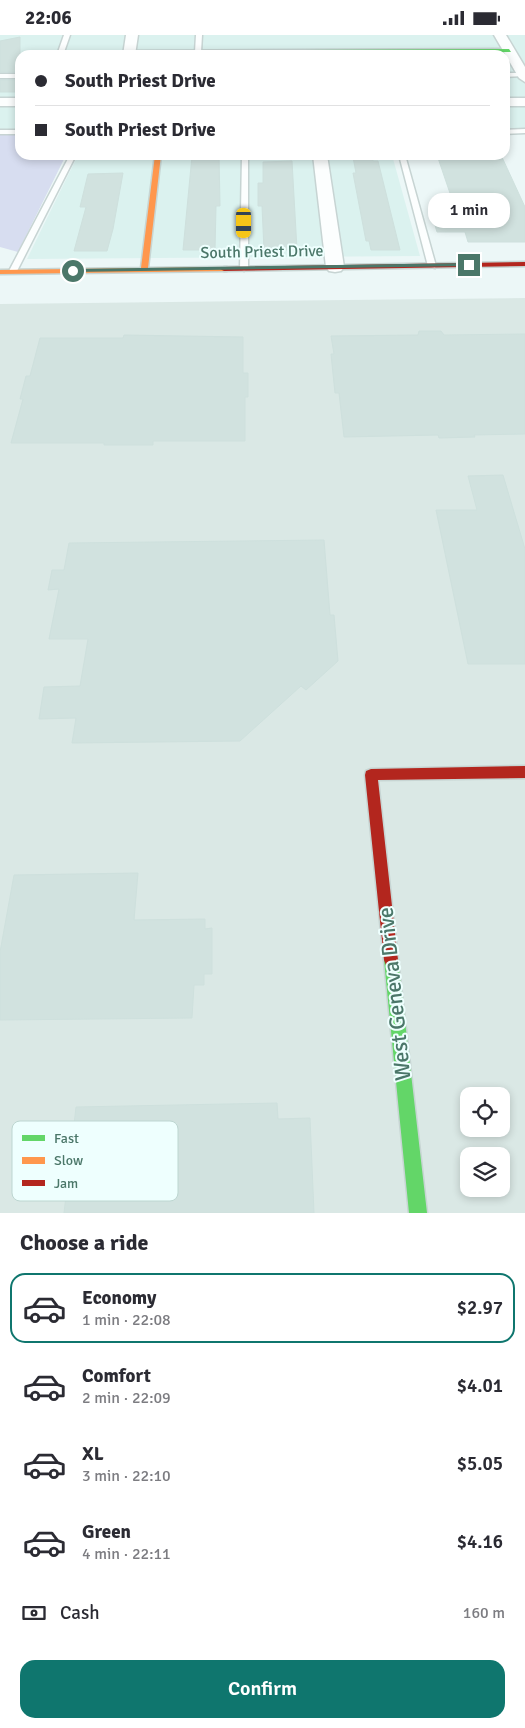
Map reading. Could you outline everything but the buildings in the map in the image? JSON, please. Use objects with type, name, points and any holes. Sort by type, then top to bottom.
[{"type":"street","points":[[130,50],[132,35]]},
{"type":"street","points":[[500,35],[508,50]]},
{"type":"street","points":[[510,53],[524,76]]},
{"type":"street","points":[[0,102],[15,102]]},
{"type":"street","points":[[510,102],[525,102]]},
{"type":"street","points":[[144,270],[157,160]]},
{"type":"street","points":[[321,160],[335,267]]},
{"type":"street","name":"South Priest Drive","points":[[0,272],[525,264]]},
{"type":"street","name":"West Geneva Drive","points":[[418,1213],[371,775],[525,772]]},
{"type":"lane","points":[[62,50],[67,35]]},
{"type":"lane","points":[[198,50],[199,35]]},
{"type":"lane","points":[[510,75],[524,76]]},
{"type":"lane","points":[[0,76],[15,76]]},
{"type":"lane","points":[[0,132],[15,131]]},
{"type":"lane","points":[[510,132],[525,131]]},
{"type":"lane","points":[[14,271],[70,160]]},
{"type":"lane","points":[[244,160],[244,269]]},
{"type":"lane","points":[[403,160],[432,266]]},
{"type":"shaded area","points":[[0,35],[525,35],[525,129],[510,130],[510,50],[15,50],[15,130],[0,130]]},
{"type":"shaded area","points":[[0,135],[15,135],[15,160],[64,160],[18,252],[0,247]]},
{"type":"shaded area","points":[[76,160],[393,160],[420,256],[27,259]]},
{"type":"shaded area","points":[[525,298],[525,1213],[0,1213],[0,304]]},
{"type":"traffic: fast","points":[[391,960],[418,1213]]},
{"type":"traffic: slow","points":[[144,270],[157,160]]},
{"type":"traffic: slow","points":[[0,272],[224,269]]},
{"type":"traffic: jam","points":[[224,269],[525,264]]},
{"type":"traffic: jam","points":[[391,960],[371,775],[525,772]]},
{"type":"route","points":[[73,271],[469,265]]}]
